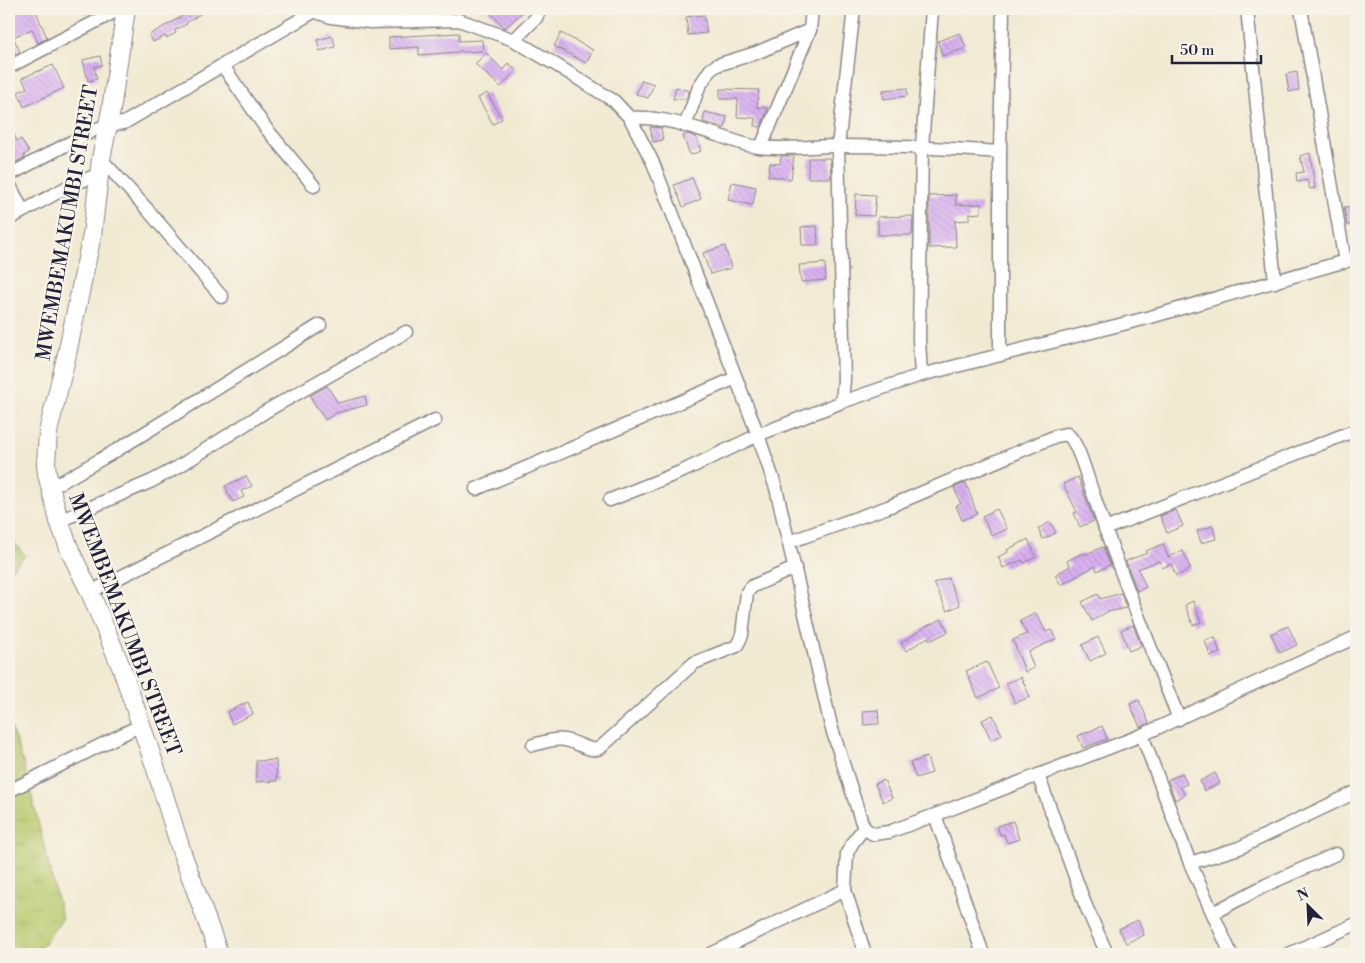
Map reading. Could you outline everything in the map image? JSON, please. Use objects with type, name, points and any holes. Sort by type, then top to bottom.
[{"type":"street","points":[[9,67],[120,9]]},
{"type":"street","name":"MWEMBEMAKUMBI STREET","points":[[126,9],[121,53],[100,166],[92,235],[67,354],[48,432],[46,464],[59,521],[122,669],[182,853],[219,954]]},
{"type":"street","points":[[514,40],[536,18],[540,9]]},
{"type":"street","points":[[761,147],[810,30],[812,9]]},
{"type":"street","points":[[842,402],[844,379],[838,146],[854,9]]},
{"type":"street","points":[[921,375],[919,339],[922,146],[932,9]]},
{"type":"street","points":[[1000,355],[1000,152],[1003,9]]},
{"type":"street","points":[[1247,9],[1275,282]]},
{"type":"street","points":[[610,500],[683,470],[758,435],[842,402],[921,375],[1147,318],[1351,260],[1301,9]]},
{"type":"street","points":[[9,175],[94,130],[124,122],[223,66],[310,10],[349,20],[370,22],[456,14],[514,40],[554,62],[614,101],[630,118],[653,163],[758,435],[776,488],[831,726],[864,828],[873,834],[889,832],[1142,735],[1356,637]]},
{"type":"street","points":[[685,126],[699,88],[710,70],[717,65],[756,53],[810,30]]},
{"type":"street","points":[[223,66],[265,127],[314,186]]},
{"type":"street","points":[[630,118],[656,119],[743,144],[761,147],[922,146],[1000,152]]},
{"type":"street","points":[[9,220],[71,185],[100,166],[147,209],[222,297]]},
{"type":"street","points":[[9,184],[23,211]]},
{"type":"street","points":[[51,488],[117,450],[320,325]]},
{"type":"street","points":[[59,521],[152,481],[178,467],[268,410],[406,332]]},
{"type":"street","points":[[476,489],[736,378]]},
{"type":"street","points":[[90,592],[435,420]]},
{"type":"street","points":[[1105,529],[1356,430]]},
{"type":"street","points":[[789,542],[888,507],[1056,436],[1067,434],[1071,436],[1078,451],[1105,529],[1179,719]]},
{"type":"street","points":[[533,745],[555,739],[568,740],[591,750],[600,748],[694,663],[737,646],[742,635],[747,592],[749,589],[795,568]]},
{"type":"street","points":[[9,791],[141,725]]},
{"type":"street","points":[[1142,735],[1190,863],[1231,954]]},
{"type":"street","points":[[1038,775],[1085,904],[1106,954]]},
{"type":"street","points":[[1190,863],[1239,848],[1356,792]]},
{"type":"street","points":[[935,815],[983,954]]},
{"type":"street","points":[[864,828],[852,842],[848,852],[845,890],[865,954]]},
{"type":"street","points":[[1213,913],[1266,885],[1336,854]]},
{"type":"street","points":[[711,954],[845,890]]},
{"type":"street","points":[[1289,954],[1356,924]]},
{"type":"green space","points":[[12,540],[25,556],[9,571],[9,543]]},
{"type":"green space","points":[[9,722],[24,765],[62,919],[42,946],[27,954],[9,954]]},
{"type":"building","points":[[9,9],[35,9],[47,38],[38,43],[32,29],[13,37],[20,52],[9,57]]},
{"type":"building","points":[[195,9],[201,9],[203,12],[175,30],[176,33],[153,42],[149,35]]},
{"type":"building","points":[[487,9],[526,9],[505,28]]},
{"type":"building","points":[[704,15],[707,33],[688,35],[686,17]]},
{"type":"building","points":[[459,33],[459,41],[482,40],[483,51],[462,52],[460,50],[458,52],[419,55],[419,47],[389,49],[389,37]]},
{"type":"building","points":[[561,33],[593,50],[586,63],[554,46]]},
{"type":"building","points":[[960,33],[966,48],[942,56],[938,41]]},
{"type":"building","points":[[333,36],[335,47],[320,51],[317,40]]},
{"type":"building","points":[[486,53],[503,70],[508,63],[516,70],[501,87],[475,64]]},
{"type":"building","points":[[100,56],[102,65],[94,67],[97,79],[88,81],[83,60]]},
{"type":"building","points":[[53,65],[64,88],[24,107],[18,92],[27,88],[22,78]]},
{"type":"building","points":[[1297,72],[1299,90],[1289,92],[1286,74]]},
{"type":"building","points":[[642,80],[654,84],[648,98],[636,94]]},
{"type":"building","points":[[676,87],[689,91],[686,99],[673,99]]},
{"type":"building","points":[[907,88],[907,96],[884,99],[883,90]]},
{"type":"building","points":[[720,89],[759,90],[757,107],[768,108],[761,127],[754,126],[755,118],[737,117],[738,99],[720,99]]},
{"type":"building","points":[[487,93],[502,119],[493,124],[478,98]]},
{"type":"building","points":[[705,112],[727,117],[725,128],[703,122]]},
{"type":"building","points":[[9,124],[17,141],[21,139],[29,152],[24,155],[25,157],[9,166]]},
{"type":"building","points":[[650,127],[661,128],[663,140],[653,142]]},
{"type":"building","points":[[688,134],[696,137],[701,151],[690,155],[683,136]]},
{"type":"building","points":[[1310,153],[1315,188],[1310,189],[1307,180],[1297,182],[1296,173],[1304,172],[1300,156]]},
{"type":"building","points":[[781,156],[794,156],[791,179],[768,176],[770,163],[780,164]]},
{"type":"building","points":[[808,158],[830,158],[831,178],[808,178]]},
{"type":"building","points":[[692,178],[701,199],[683,207],[674,185]]},
{"type":"building","points":[[732,182],[756,187],[753,205],[728,200]]},
{"type":"building","points":[[856,194],[876,195],[874,216],[855,215]]},
{"type":"building","points":[[956,195],[956,205],[981,204],[981,213],[969,214],[969,220],[955,221],[956,247],[929,248],[929,196]]},
{"type":"building","points":[[1356,206],[1356,224],[1347,225],[1344,207]]},
{"type":"building","points":[[913,216],[912,235],[878,235],[878,217]]},
{"type":"building","points":[[817,226],[818,245],[802,245],[801,227]]},
{"type":"building","points":[[725,246],[731,268],[710,274],[703,253]]},
{"type":"building","points":[[825,263],[826,280],[801,282],[799,265]]},
{"type":"building","points":[[327,386],[338,403],[365,396],[367,405],[336,413],[325,420],[310,396]]},
{"type":"building","points":[[246,476],[252,486],[241,491],[244,497],[233,502],[225,486]]},
{"type":"building","points":[[1078,477],[1094,521],[1080,527],[1074,513],[1077,512],[1063,484]]},
{"type":"building","points":[[966,483],[977,514],[962,520],[956,506],[961,504],[954,488]]},
{"type":"building","points":[[997,509],[1007,529],[992,536],[982,516]]},
{"type":"building","points":[[1176,510],[1183,526],[1167,533],[1160,516]]},
{"type":"building","points":[[1050,522],[1056,533],[1043,539],[1038,529]]},
{"type":"building","points":[[1213,526],[1216,539],[1201,543],[1197,531]]},
{"type":"building","points":[[1028,539],[1036,557],[1024,563],[1022,560],[1003,568],[998,557]]},
{"type":"building","points":[[1163,544],[1168,557],[1183,551],[1191,569],[1176,576],[1171,564],[1162,568],[1159,561],[1138,569],[1146,587],[1137,591],[1126,561]]},
{"type":"building","points":[[1103,547],[1110,565],[1097,571],[1095,566],[1061,585],[1055,575],[1070,566],[1067,561],[1083,553],[1084,555]]},
{"type":"building","points":[[948,578],[960,605],[947,611],[934,583]]},
{"type":"building","points":[[1121,593],[1126,608],[1107,612],[1092,621],[1082,602],[1098,594],[1100,599]]},
{"type":"building","points":[[1193,601],[1201,622],[1193,625],[1185,605]]},
{"type":"building","points":[[1036,613],[1046,632],[1051,630],[1056,639],[1028,652],[1034,668],[1025,672],[1013,640],[1027,634],[1020,621]]},
{"type":"building","points":[[942,619],[948,632],[930,641],[928,637],[906,651],[901,643],[927,626]]},
{"type":"building","points":[[1133,625],[1141,646],[1129,651],[1121,630]]},
{"type":"building","points":[[1288,626],[1297,645],[1280,653],[1271,634]]},
{"type":"building","points":[[1098,637],[1106,653],[1090,661],[1082,645]]},
{"type":"building","points":[[1215,637],[1220,653],[1210,656],[1205,640]]},
{"type":"building","points":[[987,662],[999,688],[978,698],[966,671]]},
{"type":"building","points":[[1021,677],[1030,697],[1015,703],[1006,683]]},
{"type":"building","points":[[1139,700],[1149,723],[1140,727],[1130,704]]},
{"type":"building","points":[[248,702],[253,714],[232,724],[227,712]]},
{"type":"building","points":[[878,710],[879,724],[864,725],[863,711]]},
{"type":"building","points":[[993,715],[1002,735],[991,740],[982,720]]},
{"type":"building","points":[[1102,726],[1107,739],[1083,748],[1078,736]]},
{"type":"building","points":[[927,757],[932,773],[916,778],[910,763]]},
{"type":"building","points":[[276,760],[277,781],[256,782],[256,761]]},
{"type":"building","points":[[1182,773],[1187,784],[1180,787],[1185,795],[1175,800],[1168,780]]},
{"type":"building","points":[[1215,773],[1220,783],[1204,791],[1200,781]]},
{"type":"building","points":[[884,780],[892,798],[883,802],[875,784]]},
{"type":"building","points":[[1013,821],[1019,839],[1007,843],[1004,834],[1000,835],[997,826]]},
{"type":"building","points":[[1138,920],[1144,935],[1126,943],[1119,929]]}]
